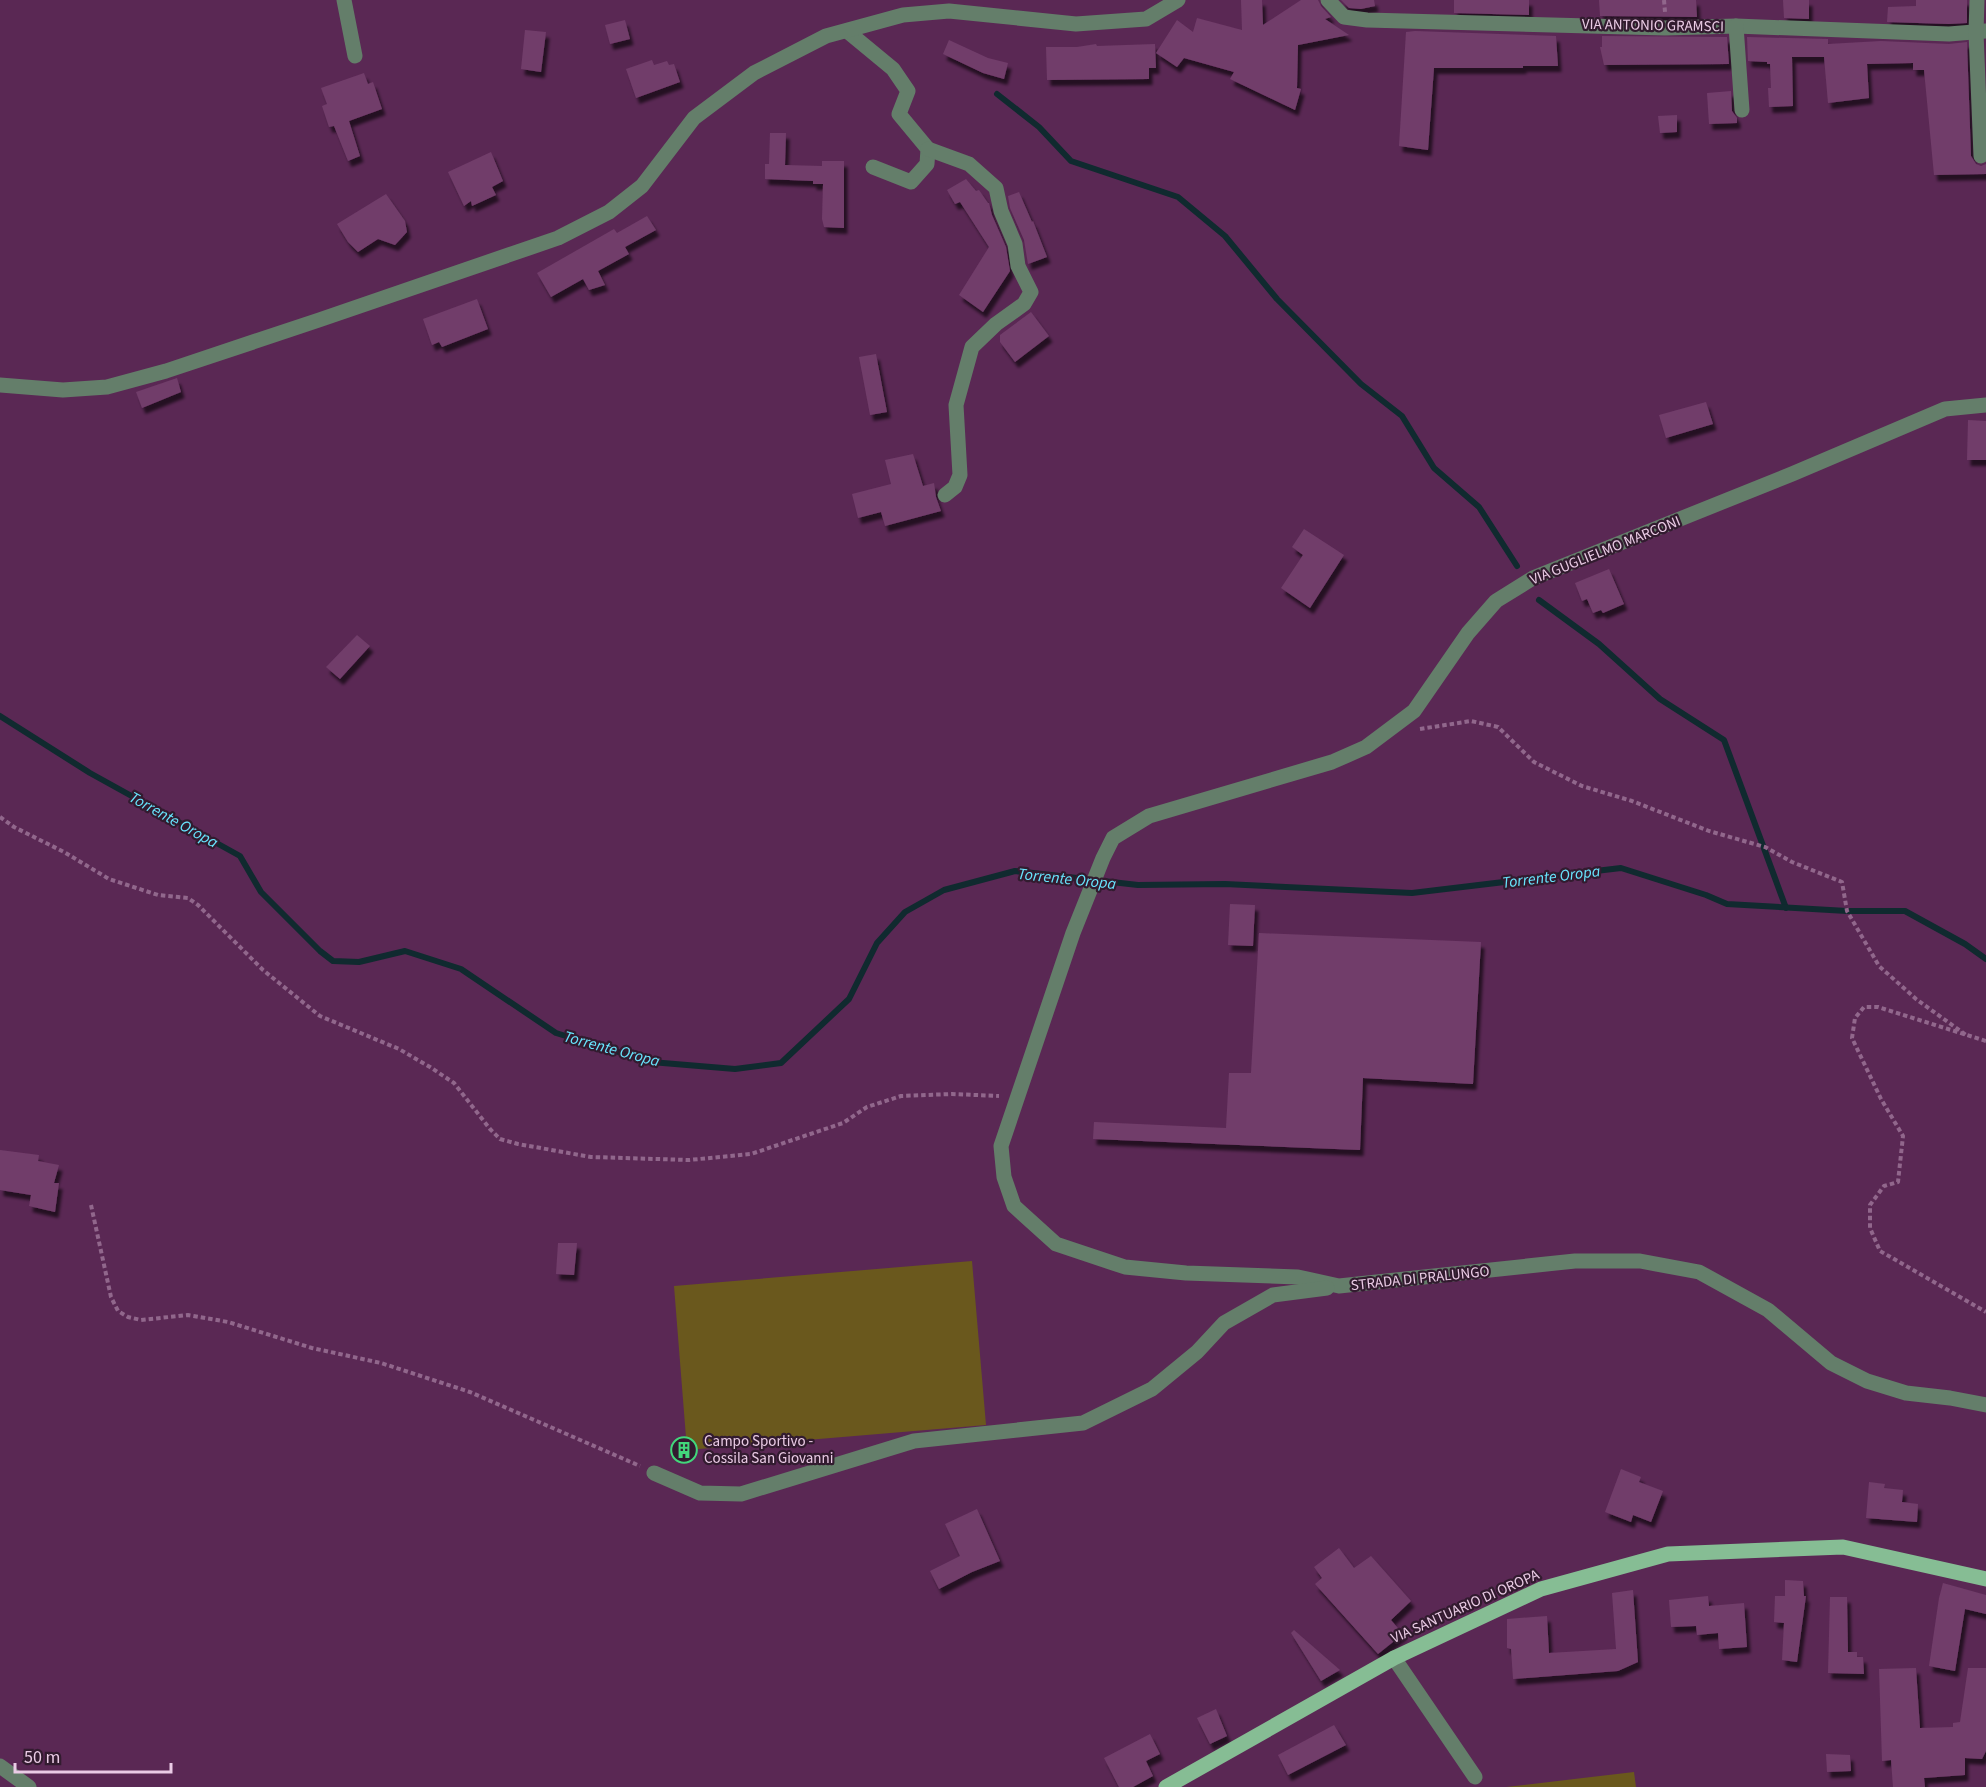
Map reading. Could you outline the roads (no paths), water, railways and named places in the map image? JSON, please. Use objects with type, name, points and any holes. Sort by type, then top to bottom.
[{"type":"main road","name":"VIA SANTUARIO DI OROPA","points":[[1166,1787],[1394,1658],[1541,1589],[1668,1554],[1843,1547],[1986,1579]]},
{"type":"street","points":[[344,0],[355,56]]},
{"type":"street","points":[[0,385],[63,390],[107,387],[166,371],[558,238],[609,212],[642,186],[694,118],[754,73],[826,36],[903,15],[949,11],[1076,24],[1146,19],[1178,0]]},
{"type":"street","name":"VIA ANTONIO GRAMSCI","points":[[1328,0],[1344,17],[1357,20],[1665,28],[1736,26],[1949,34],[1981,32]]},
{"type":"street","points":[[1977,0],[1981,32],[1981,156]]},
{"type":"street","points":[[1736,26],[1742,110]]},
{"type":"street","points":[[847,31],[893,69],[908,91],[899,114],[928,149],[969,164],[996,188],[1001,211],[1015,244],[1018,266],[1031,292],[1024,304],[996,324],[972,347],[956,405],[960,475],[955,487],[945,495]]},
{"type":"street","points":[[873,167],[910,182],[927,164],[928,149]]},
{"type":"street","name":"VIA GUGLIELMO MARCONI","points":[[1113,838],[1149,816],[1332,762],[1366,747],[1414,711],[1468,633],[1496,601],[1533,578],[1792,474],[1945,409],[1986,405]]},
{"type":"street","name":"STRADA DI PRALUNGO","points":[[1113,838],[1073,933],[1001,1146],[1004,1177],[1014,1206],[1056,1244],[1125,1267],[1186,1273],[1298,1277],[1339,1286],[1575,1261],[1640,1261],[1699,1272],[1768,1310],[1831,1363],[1867,1381],[1906,1393],[1986,1405]]},
{"type":"street","points":[[654,1473],[700,1493],[741,1494],[914,1441],[1083,1423],[1152,1389],[1197,1352],[1224,1323],[1273,1295],[1339,1286]]},
{"type":"street","points":[[1394,1658],[1474,1777]]},
{"type":"street","points":[[0,1766],[29,1787]]},
{"type":"waterway","points":[[997,94],[1039,127],[1071,161],[1178,197],[1225,236],[1277,299],[1361,384],[1402,416],[1434,468],[1479,507],[1517,566]]},
{"type":"waterway","points":[[1539,600],[1599,644],[1660,699],[1724,740],[1786,908]]},
{"type":"waterway","name":"Torrente Oropa","points":[[0,716],[90,773],[240,856],[261,892],[333,961],[359,962],[405,951],[461,969],[556,1033],[651,1062],[735,1069],[781,1063],[849,999],[877,943],[905,912],[944,890],[1015,871],[1138,885],[1225,884],[1412,893],[1621,868],[1727,904],[1847,911],[1905,911],[1965,944],[1986,959]]},
{"type":"place","name":"Campo Sportivo - Cossila San Giovanni","points":[[684,1450]]}]
